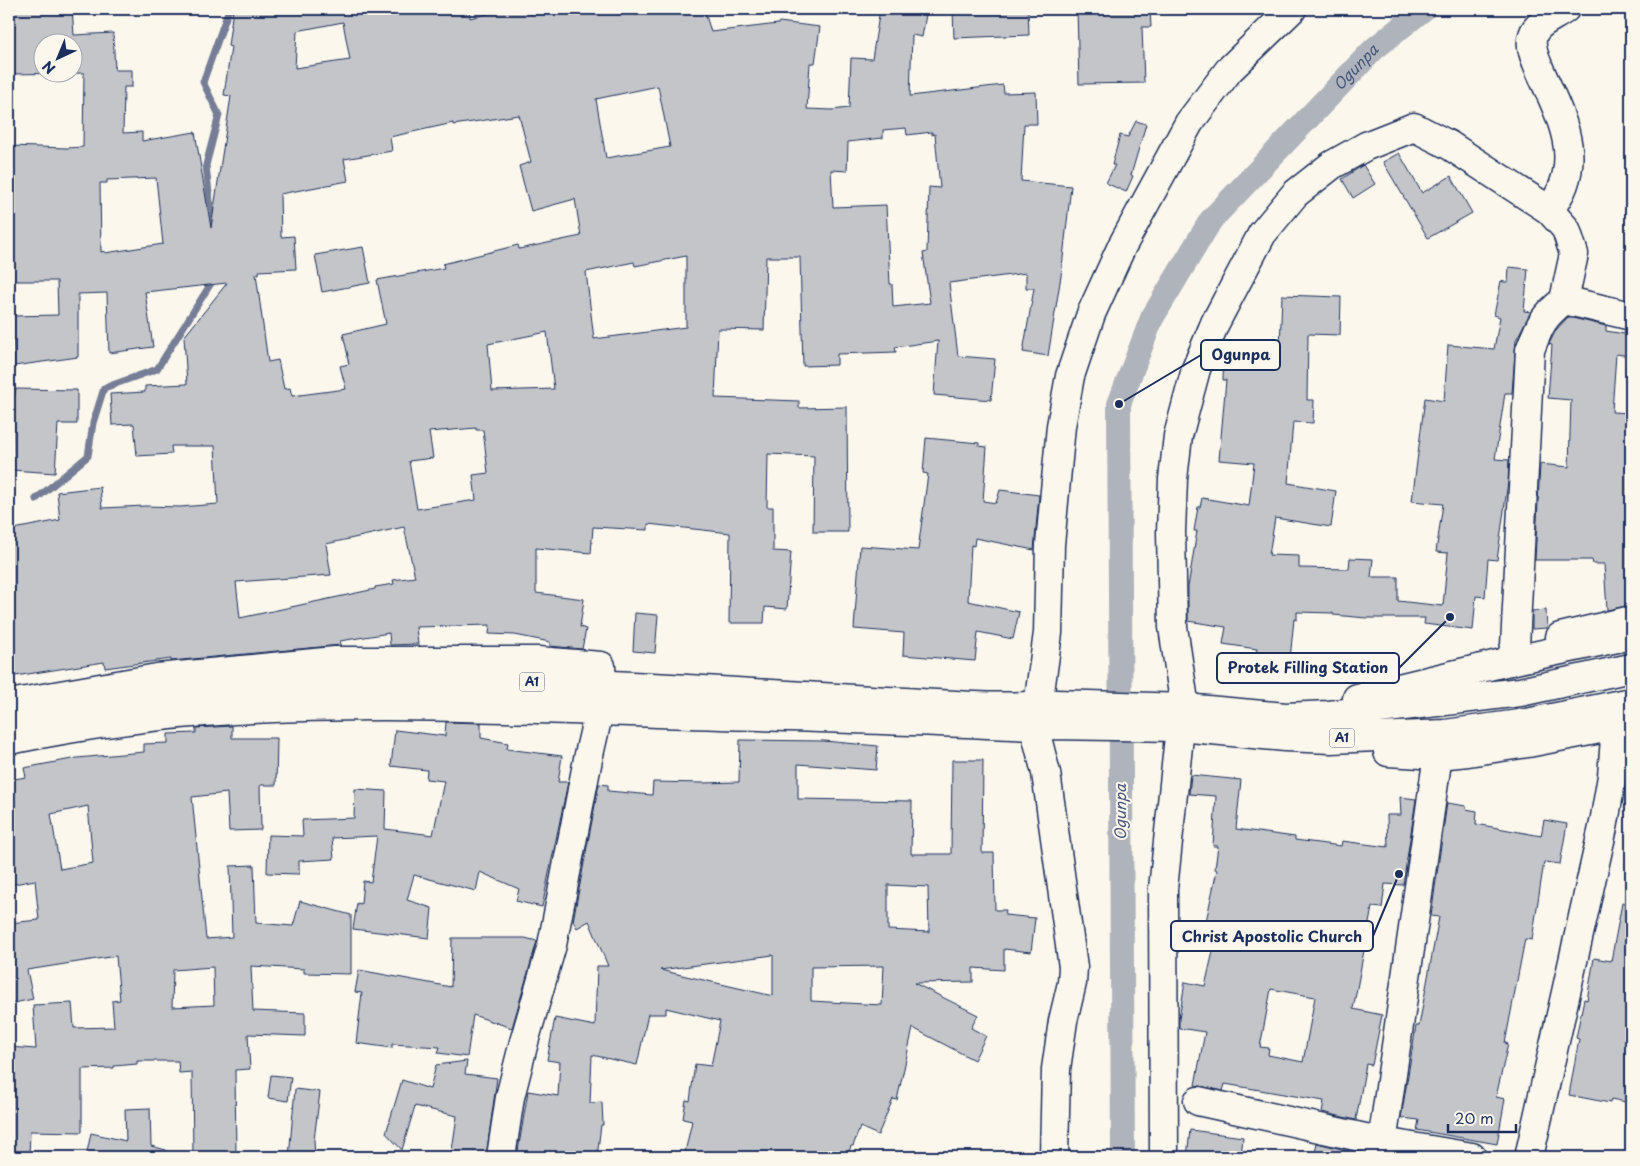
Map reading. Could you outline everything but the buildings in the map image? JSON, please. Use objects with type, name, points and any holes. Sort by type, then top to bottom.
[{"type":"main road","points":[[1054,1157],[1056,1069],[1063,1021],[1072,983],[1073,967],[1046,773],[1044,715],[1050,545],[1061,426],[1070,376],[1091,314],[1122,246],[1189,123],[1229,70],[1292,9]]},
{"type":"main road","points":[[1549,210],[1566,182],[1570,157],[1564,125],[1532,52],[1532,36],[1537,27],[1565,9]]},
{"type":"main road","points":[[1164,1157],[1163,889],[1173,626],[1170,532],[1178,436],[1200,360],[1215,323],[1262,234],[1296,194],[1332,165],[1366,146],[1414,127],[1449,145],[1549,210],[1566,229],[1574,254],[1564,300],[1547,314],[1540,325],[1530,350],[1513,653]]},
{"type":"main road","points":[[1564,300],[1631,316]]},
{"type":"main road","points":[[1286,727],[1390,689],[1631,620]]},
{"type":"main road","points":[[1513,653],[1631,635]]},
{"type":"main road","points":[[9,704],[157,678],[334,660],[538,661],[601,666],[601,698],[552,945],[510,1097],[501,1157]]},
{"type":"main road","name":"A1","points":[[1286,727],[1329,715],[1520,692],[1631,668]]},
{"type":"main road","name":"A1","points":[[9,718],[58,708],[158,693],[272,684],[398,680],[530,682],[601,698]]},
{"type":"main road","name":"A1","points":[[9,740],[146,718],[233,710],[601,698],[953,705],[1044,715],[1171,718],[1286,727],[1331,739],[1445,734],[1527,723],[1631,702]]},
{"type":"main road","points":[[1286,727],[1349,751],[1438,755],[1519,744],[1624,724],[1604,823],[1529,1157]]},
{"type":"main road","points":[[1382,1150],[1438,755]]},
{"type":"main road","points":[[1198,1101],[1382,1150],[1472,1157]]},
{"type":"waterway","points":[[213,230],[206,165],[219,115],[203,82],[229,9]]},
{"type":"waterway","name":"Ogunpa","points":[[1123,1157],[1119,404],[1152,318],[1211,220],[1374,49],[1424,9]]},
{"type":"waterway","points":[[36,499],[88,456],[93,423],[104,388],[157,369],[215,277]]},
{"type":"place","name":"Ogunpa","points":[[1119,404]]},
{"type":"place","name":"Protek Filling Station","points":[[1450,617]]},
{"type":"place","name":"Christ Apostolic Church","points":[[1399,874]]}]
